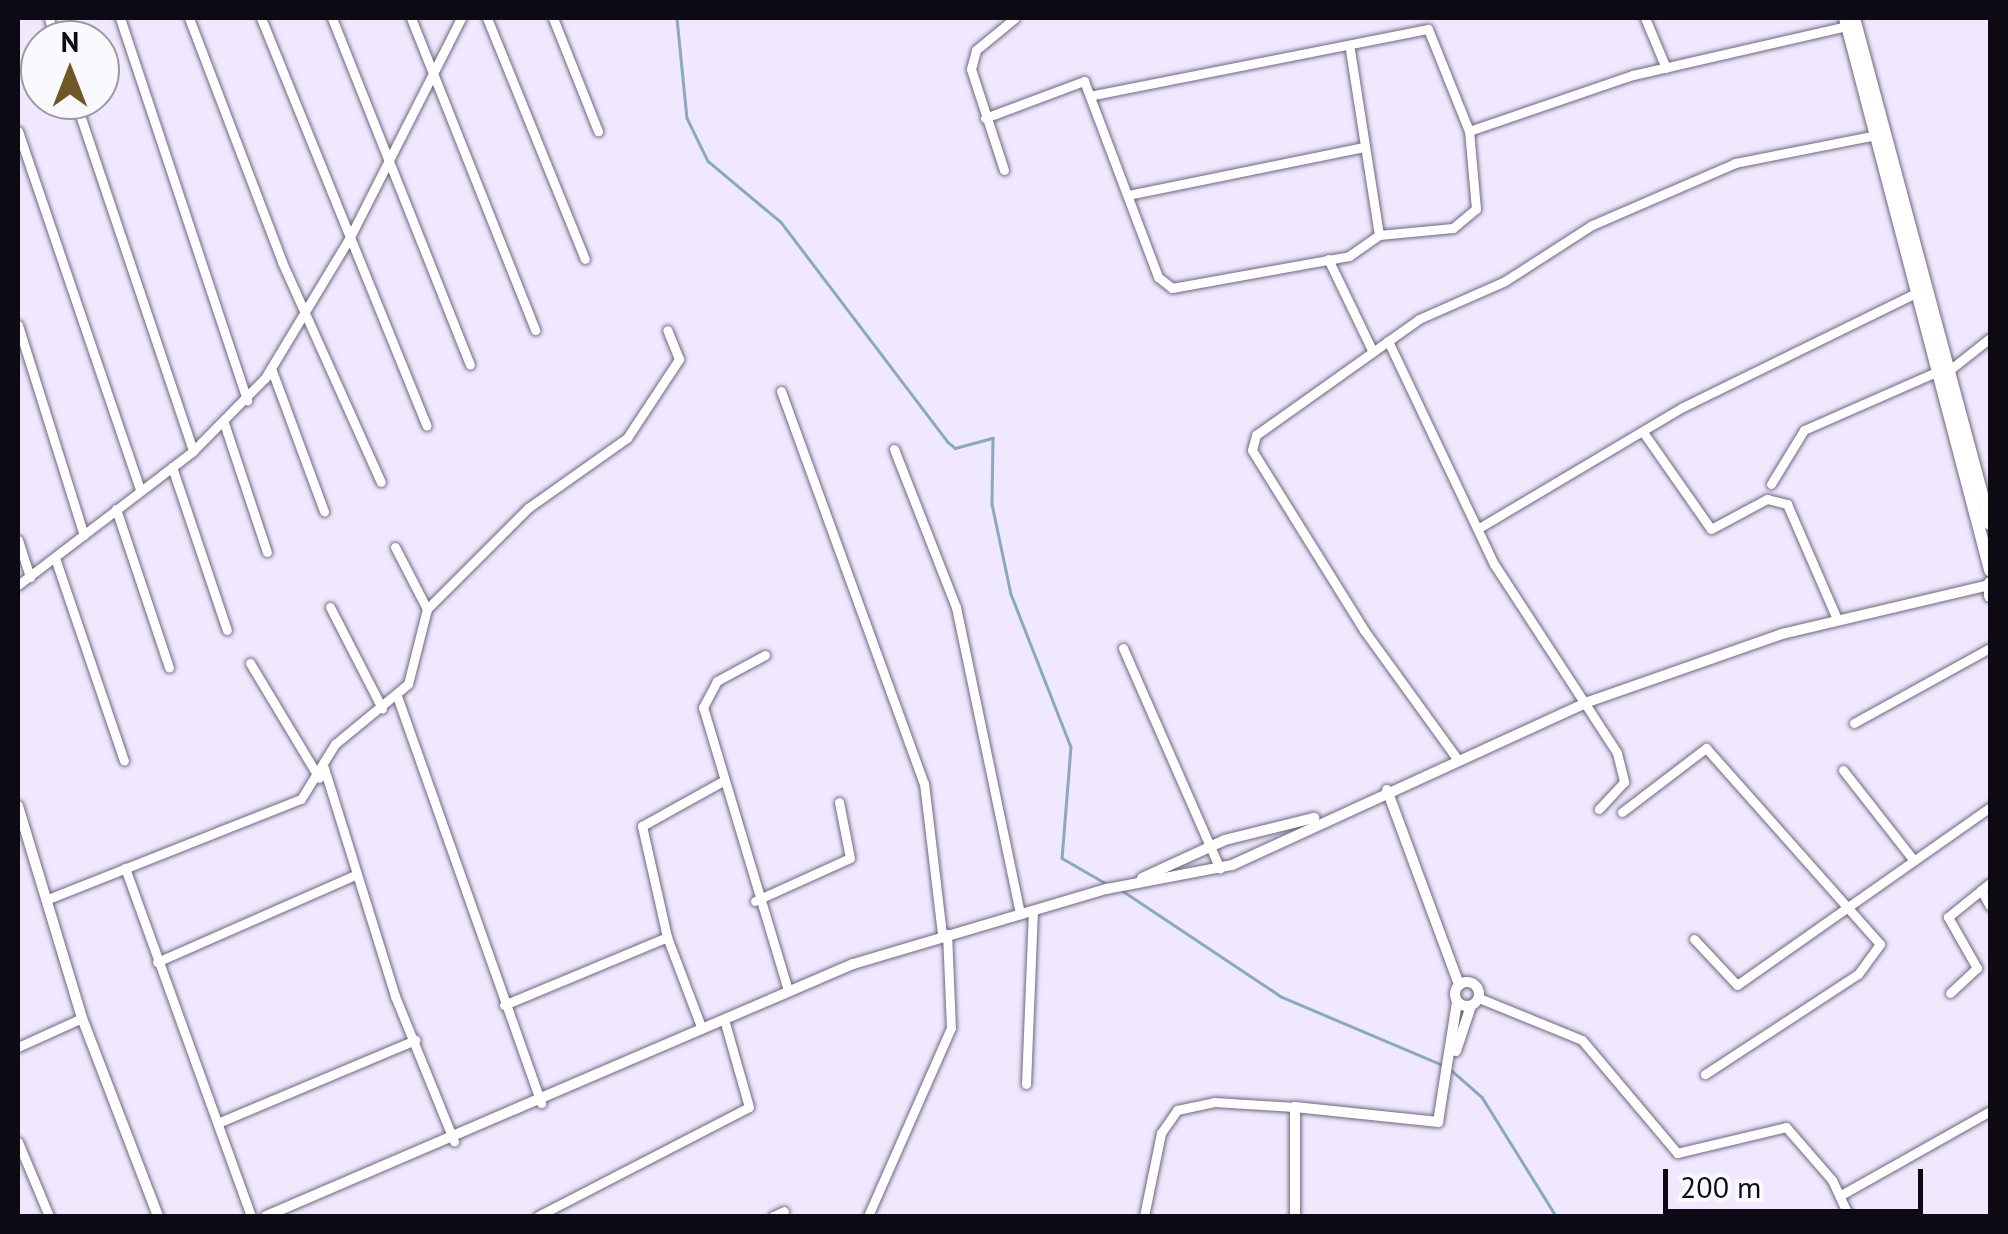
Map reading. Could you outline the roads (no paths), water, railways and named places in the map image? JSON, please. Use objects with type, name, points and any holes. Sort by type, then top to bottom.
[{"type":"main road","points":[[1849,20],[1872,136],[1914,294],[1990,524]]},
{"type":"main road","points":[[1849,20],[1990,570]]},
{"type":"main road","points":[[1990,584],[1990,597]]},
{"type":"street","points":[[120,18],[246,400]]},
{"type":"street","points":[[189,18],[306,313],[382,482]]},
{"type":"street","points":[[261,18],[428,426]]},
{"type":"street","points":[[332,18],[390,155],[470,365]]},
{"type":"street","points":[[410,18],[534,330]]},
{"type":"street","points":[[18,586],[194,450],[246,400],[272,368],[350,237],[461,18]]},
{"type":"street","points":[[487,18],[585,259]]},
{"type":"street","points":[[553,18],[598,131]]},
{"type":"street","points":[[1004,170],[973,85],[976,50],[1015,18]]},
{"type":"street","points":[[1094,95],[1158,277],[1172,288],[1365,252],[1379,235],[1452,228],[1476,209],[1469,131],[1421,18]]},
{"type":"street","points":[[1645,18],[1666,68]]},
{"type":"street","points":[[1469,131],[1666,68],[1849,20]]},
{"type":"street","points":[[985,118],[1069,81],[1094,95],[1350,50],[1428,29]]},
{"type":"street","points":[[1350,50],[1379,235]]},
{"type":"street","points":[[82,120],[194,450]]},
{"type":"street","points":[[18,131],[140,490]]},
{"type":"street","points":[[1458,760],[1364,630],[1250,444],[1388,341],[1690,181],[1772,153],[1872,136]]},
{"type":"street","points":[[1128,194],[1363,147]]},
{"type":"street","points":[[1328,259],[1373,352]]},
{"type":"street","points":[[1479,528],[1644,432],[1914,294]]},
{"type":"street","points":[[18,326],[84,535]]},
{"type":"street","points":[[48,899],[275,813],[319,778],[323,765],[397,696],[428,608],[528,508],[617,450],[679,359],[667,330]]},
{"type":"street","points":[[1771,484],[1804,430],[1942,372],[1990,338]]},
{"type":"street","points":[[1388,341],[1513,596],[1588,702],[1624,773],[1599,809]]},
{"type":"street","points":[[272,368],[324,511]]},
{"type":"street","points":[[782,391],[924,783],[944,934],[951,1028],[868,1216]]},
{"type":"street","points":[[224,423],[266,552]]},
{"type":"street","points":[[1644,432],[1710,529],[1767,499],[1786,504],[1837,619]]},
{"type":"street","points":[[894,449],[956,608],[1020,914]]},
{"type":"street","points":[[172,466],[227,630]]},
{"type":"street","points":[[116,509],[169,667]]},
{"type":"street","points":[[18,540],[30,576]]},
{"type":"street","points":[[395,547],[428,608]]},
{"type":"street","points":[[55,558],[124,761]]},
{"type":"street","points":[[266,1216],[454,1141],[788,990],[944,934],[1133,882],[1220,869],[1334,813],[1588,702],[1837,619],[1970,594],[1990,584]]},
{"type":"street","points":[[1970,594],[1990,597]]},
{"type":"street","points":[[330,607],[382,708]]},
{"type":"street","points":[[1123,648],[1220,869]]},
{"type":"street","points":[[1854,724],[1990,648]]},
{"type":"street","points":[[766,655],[706,692],[721,782],[755,901],[788,990]]},
{"type":"street","points":[[250,663],[319,778]]},
{"type":"street","points":[[397,696],[541,1103]]},
{"type":"street","points":[[1622,812],[1706,748],[1755,813],[1781,826],[1850,908],[1879,955],[1705,1074]]},
{"type":"street","points":[[323,765],[355,875],[454,1141]]},
{"type":"street","points":[[1843,770],[1912,858]]},
{"type":"street","points":[[702,1029],[667,937],[642,826],[721,782]]},
{"type":"street","points":[[1144,1216],[1161,1133],[1177,1110],[1295,1107],[1438,1122],[1454,1056],[1459,985],[1387,790]]},
{"type":"street","points":[[755,901],[850,858],[839,802]]},
{"type":"street","points":[[18,806],[82,1018],[158,1216]]},
{"type":"street","points":[[1694,939],[1732,986],[1850,908],[1912,858],[1990,808]]},
{"type":"street","points":[[1133,882],[1208,846],[1334,813]]},
{"type":"street","points":[[125,868],[251,1216]]},
{"type":"street","points":[[157,962],[355,875]]},
{"type":"street","points":[[1950,994],[1977,968],[1948,917],[1986,886],[1990,906]]},
{"type":"street","points":[[1026,1084],[1033,910]]},
{"type":"street","points":[[504,1005],[667,937]]},
{"type":"street","points":[[1454,1056],[1475,1002],[1474,984],[1459,985]]},
{"type":"street","points":[[1458,1002],[1475,1002],[1582,1040],[1677,1154],[1786,1127],[1841,1196],[1849,1216]]},
{"type":"street","points":[[18,1046],[82,1018]]},
{"type":"street","points":[[538,1216],[749,1107],[724,1019]]},
{"type":"street","points":[[220,1122],[415,1040]]},
{"type":"street","points":[[1295,1107],[1295,1216]]},
{"type":"street","points":[[1841,1196],[1990,1110]]},
{"type":"street","points":[[18,1142],[49,1216]]},
{"type":"street","points":[[773,1216],[784,1211]]},
{"type":"waterway","points":[[677,18],[687,118],[708,161],[781,222],[948,442],[955,448],[993,438],[992,504],[1011,594],[1071,747],[1062,858],[1107,884]]},
{"type":"waterway","points":[[1123,891],[1282,997],[1443,1065]]},
{"type":"waterway","points":[[1450,1069],[1482,1097],[1556,1216]]}]
